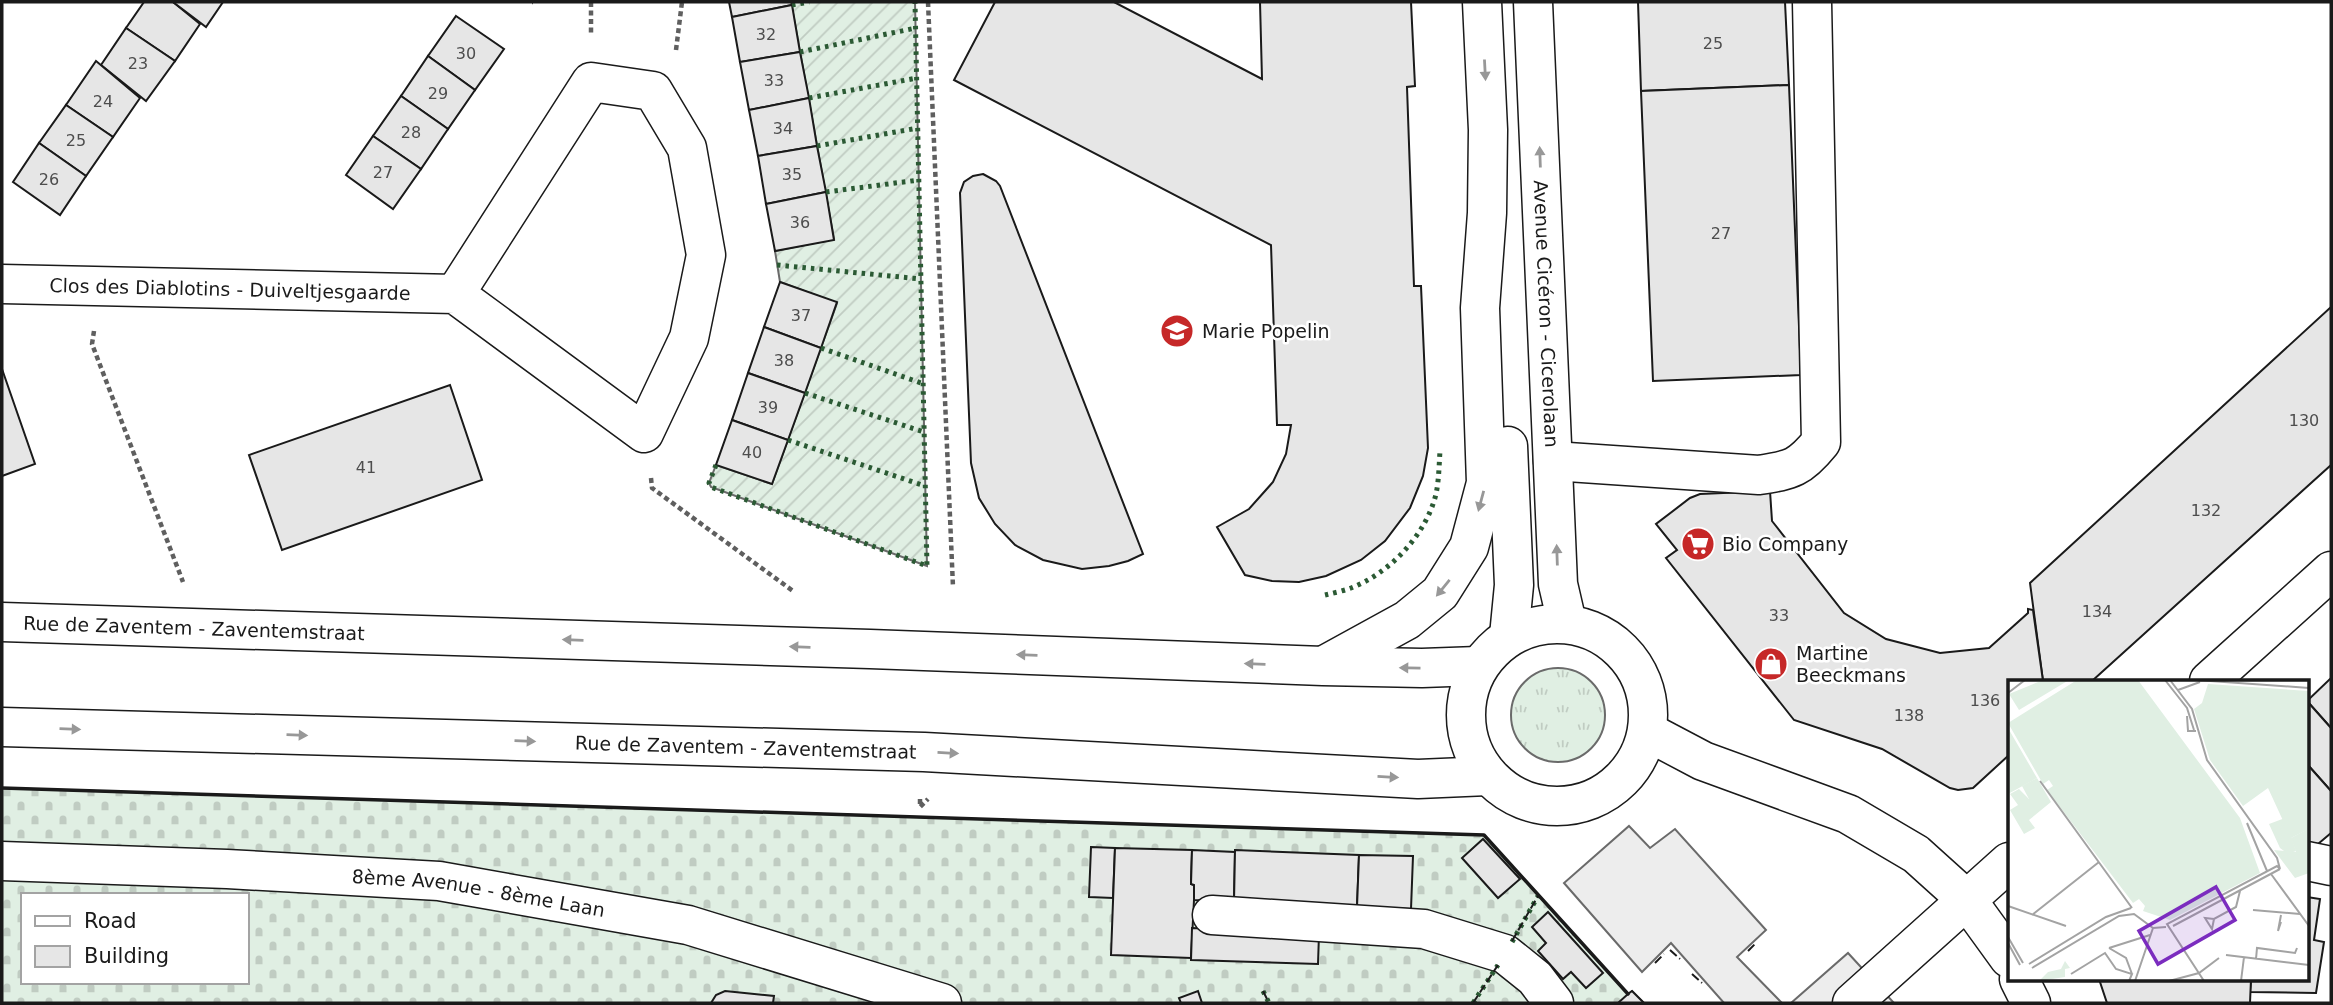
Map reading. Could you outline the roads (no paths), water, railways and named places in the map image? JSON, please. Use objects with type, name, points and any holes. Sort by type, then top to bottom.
[{"type":"main road","points":[[1323,666],[1407,621],[1440,593],[1469,547],[1486,483],[1480,308],[1487,213],[1488,130],[1482,2]]},
{"type":"main road","name":"Avenue Cicéron - Cicerolaan","points":[[1533,2],[1558,583],[1567,622]]},
{"type":"main road","points":[[1553,461],[1759,475],[1782,472],[1805,462],[1821,442],[1812,2]]},
{"type":"main road","points":[[591,82],[653,91],[687,148],[706,255],[689,338],[645,433],[456,294],[591,82]]},
{"type":"main road","points":[[1487,213],[1503,308],[1514,585],[1509,636]]},
{"type":"main road","name":"Clos des Diablotins - Duiveltjesgaarde","points":[[2,284],[456,294]]},
{"type":"main road","points":[[2210,680],[2331,571]]},
{"type":"main road","name":"Rue de Zaventem - Zaventemstraat","points":[[2,622],[1323,666],[1478,666]]},
{"type":"main road","points":[[1567,622],[1596,631],[1621,649],[1639,673],[1648,702],[1648,732],[1637,760],[1618,784],[1593,800],[1564,806],[1522,800],[1488,776],[1472,751],[1464,723],[1467,694],[1478,666],[1492,649],[1509,636],[1567,622]]},
{"type":"main road","name":"Rue de Zaventem - Zaventemstraat","points":[[2,727],[910,752],[1418,779],[1488,776]]},
{"type":"main road","points":[[1648,732],[1703,761],[1848,814],[1916,854],[1967,900],[2008,957]]},
{"type":"main road","points":[[2308,861],[2331,866]]},
{"type":"main road","name":"8ème Avenue - 8ème Laan","points":[[2,862],[227,869],[439,881],[688,925],[942,1003]]},
{"type":"main road","points":[[1852,1003],[2008,863]]},
{"type":"main road","points":[[1212,915],[1424,929],[1505,954],[1535,978],[1554,1003]]},
{"type":"main road","points":[[2020,981],[2031,1003]]},
{"type":"place","name":"Marie Popelin","points":[[1177,331]]},
{"type":"place","name":"Bio Company","points":[[1698,544]]},
{"type":"place","name":"Martine Beeckmans","points":[[1771,664]]}]
